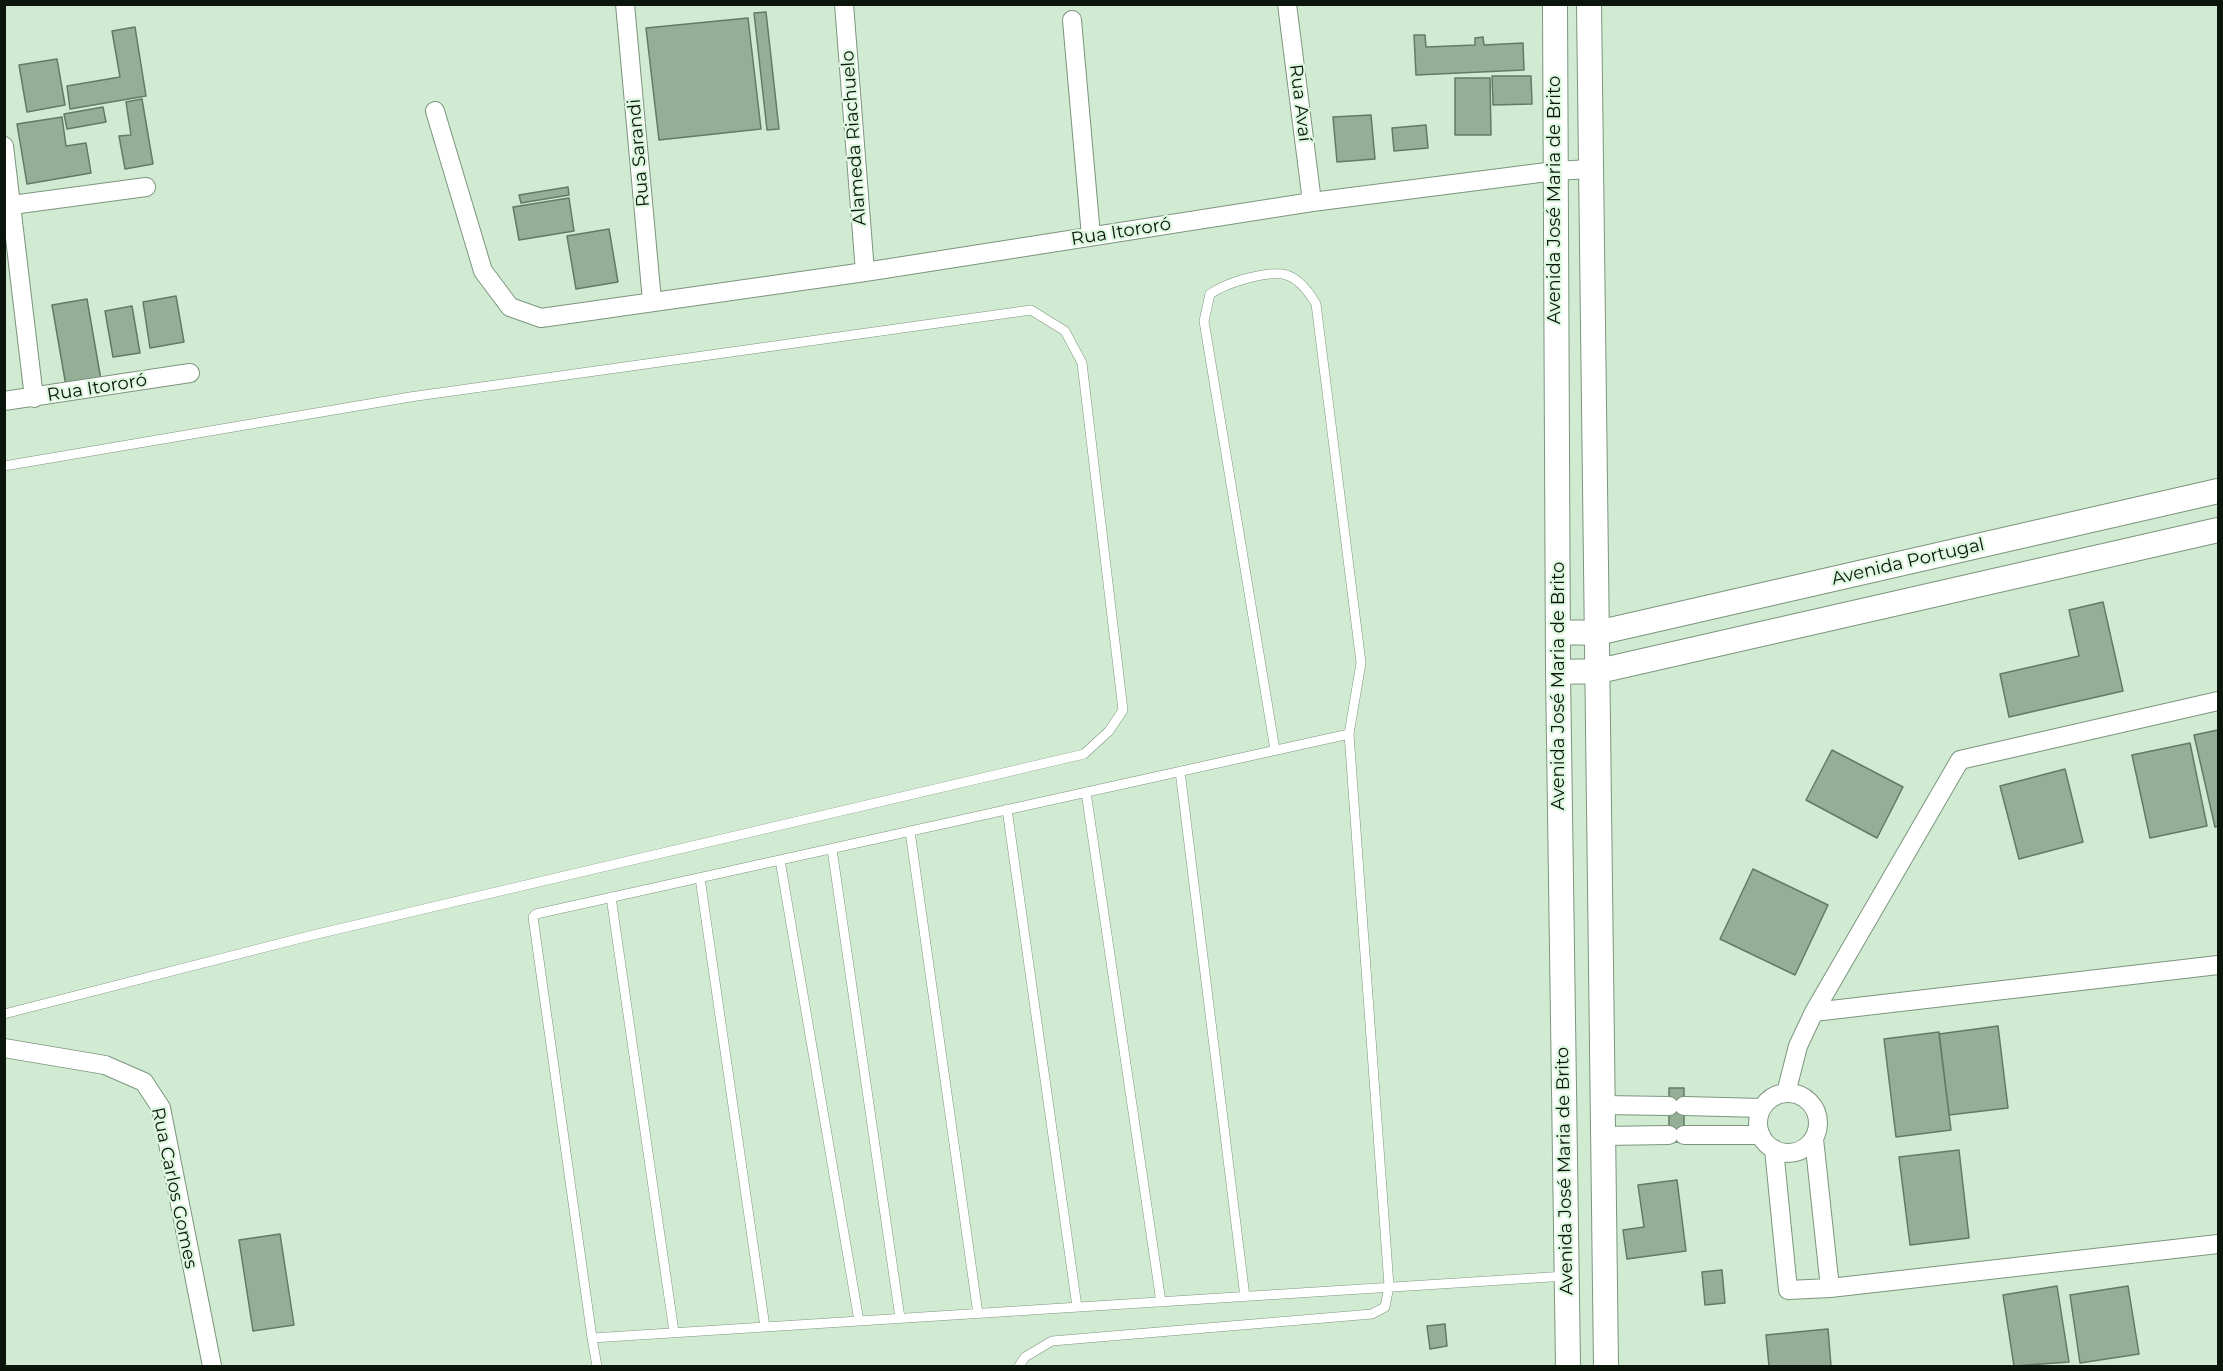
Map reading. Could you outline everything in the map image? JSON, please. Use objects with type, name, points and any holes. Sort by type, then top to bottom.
[{"type":"main road","name":"Avenida José Maria de Brito","points":[[1555,4],[1558,672],[1568,1366]]},
{"type":"main road","name":"Avenida José Maria de Brito","points":[[1589,4],[1606,1366]]},
{"type":"main road","name":"Avenida Portugal","points":[[1559,632],[1597,633],[2218,491]]},
{"type":"main road","name":"Avenida Portugal","points":[[1558,672],[1599,671],[2218,530]]},
{"type":"street","name":"Rua Sarandi","points":[[625,4],[652,301]]},
{"type":"street","name":"Alameda Riachuelo","points":[[844,4],[865,272]]},
{"type":"street","name":"Rua Avaí","points":[[1287,4],[1312,202]]},
{"type":"street","points":[[1072,20],[1091,236]]},
{"type":"street","name":"Rua Itororó","points":[[435,111],[483,271],[510,307],[541,318],[865,272],[1312,202],[1555,171],[1590,169]]},
{"type":"street","points":[[4,146],[34,398]]},
{"type":"street","points":[[12,205],[146,187]]},
{"type":"street","name":"Rua Itororó","points":[[4,401],[190,373]]},
{"type":"street","points":[[1786,1093],[1798,1047],[1814,1012],[1960,760],[2218,701]]},
{"type":"street","points":[[1814,1012],[2218,965]]},
{"type":"street","name":"Rua Carlos Gomes","points":[[4,1048],[105,1065],[144,1082],[161,1108],[212,1366]]},
{"type":"street","points":[[1814,1139],[1808,1146],[1791,1153],[1774,1149],[1761,1136],[1758,1126],[1762,1108],[1768,1100],[1786,1093],[1795,1093],[1811,1103],[1818,1121],[1814,1139],[1830,1288]]},
{"type":"street","points":[[1603,1105],[1762,1108]]},
{"type":"street","points":[[1682,1135],[1683,1106]]},
{"type":"street","points":[[1604,1136],[1761,1136]]},
{"type":"street","points":[[1774,1149],[1788,1290],[1830,1288],[2218,1244]]},
{"type":"lane","points":[[1019,1366],[1025,1357],[1052,1341],[1372,1314],[1385,1307],[1389,1287],[1350,734],[1361,663],[1316,304],[1306,288],[1283,274],[1228,282],[1210,294],[1204,321],[1275,750]]},
{"type":"lane","points":[[4,466],[422,395],[1031,310],[1065,331],[1082,363],[1123,710],[1109,731],[1084,754],[324,932],[4,1014]]},
{"type":"lane","points":[[597,1366],[533,917],[611,897],[1350,734]]},
{"type":"lane","points":[[1180,771],[1245,1297]]},
{"type":"lane","points":[[1086,792],[1161,1302]]},
{"type":"lane","points":[[1007,809],[1077,1307]]},
{"type":"lane","points":[[910,831],[978,1314]]},
{"type":"lane","points":[[832,849],[900,1318]]},
{"type":"lane","points":[[780,860],[859,1321]]},
{"type":"lane","points":[[700,878],[765,1327]]},
{"type":"lane","points":[[611,897],[674,1332]]},
{"type":"lane","points":[[592,1338],[1566,1276]]},
{"type":"building","points":[[766,12],[779,129],[767,130],[754,13]]},
{"type":"building","points":[[748,18],[761,129],[659,140],[646,28]]},
{"type":"building","points":[[135,27],[146,96],[70,109],[67,86],[120,77],[112,31]]},
{"type":"building","points":[[1414,35],[1425,35],[1426,47],[1475,45],[1475,38],[1483,37],[1484,45],[1523,43],[1524,70],[1416,75]]},
{"type":"building","points":[[57,59],[65,105],[27,112],[19,65]]},
{"type":"building","points":[[1492,76],[1531,76],[1532,104],[1493,105]]},
{"type":"building","points":[[1455,78],[1490,78],[1491,135],[1455,135]]},
{"type":"building","points":[[142,99],[153,164],[125,169],[119,136],[131,135],[126,102]]},
{"type":"building","points":[[103,107],[106,122],[67,129],[64,114]]},
{"type":"building","points":[[1371,115],[1375,159],[1337,162],[1333,117]]},
{"type":"building","points":[[62,117],[66,146],[86,143],[91,173],[27,184],[17,124]]},
{"type":"building","points":[[1426,125],[1428,148],[1394,151],[1392,128]]},
{"type":"building","points":[[568,187],[569,195],[521,203],[519,195]]},
{"type":"building","points":[[569,198],[574,231],[519,240],[513,207]]},
{"type":"building","points":[[609,229],[618,282],[576,289],[567,236]]},
{"type":"building","points":[[176,296],[184,342],[150,348],[143,302]]},
{"type":"building","points":[[87,299],[101,380],[66,386],[52,305]]},
{"type":"building","points":[[132,306],[140,353],[113,357],[105,311]]},
{"type":"building","points":[[2103,602],[2123,691],[2009,717],[2000,674],[2079,656],[2069,610]]},
{"type":"building","points":[[2218,730],[2218,826],[2215,827],[2194,735]]},
{"type":"building","points":[[2190,743],[2207,826],[2150,838],[2132,755]]},
{"type":"building","points":[[1832,750],[1903,787],[1877,838],[1806,800]]},
{"type":"building","points":[[2065,769],[2083,842],[2019,859],[2000,786]]},
{"type":"building","points":[[1753,869],[1828,905],[1795,975],[1720,939]]},
{"type":"building","points":[[1998,1026],[2008,1108],[1949,1115],[1939,1034]]},
{"type":"building","points":[[1939,1032],[1951,1130],[1896,1137],[1884,1039]]},
{"type":"building","points":[[1669,1088],[1684,1088],[1684,1142],[1669,1142]]},
{"type":"building","points":[[1959,1150],[1969,1238],[1910,1245],[1899,1157]]},
{"type":"building","points":[[1677,1180],[1686,1251],[1627,1259],[1623,1230],[1644,1227],[1638,1185]]},
{"type":"building","points":[[280,1234],[294,1325],[253,1331],[239,1240]]},
{"type":"building","points":[[1722,1270],[1725,1303],[1705,1305],[1702,1272]]},
{"type":"building","points":[[2057,1286],[2069,1362],[2014,1366],[2003,1295]]},
{"type":"building","points":[[2128,1286],[2139,1354],[2080,1363],[2070,1295]]},
{"type":"building","points":[[1445,1324],[1447,1346],[1430,1349],[1427,1326]]},
{"type":"building","points":[[1828,1329],[1831,1366],[1769,1366],[1766,1335]]}]
